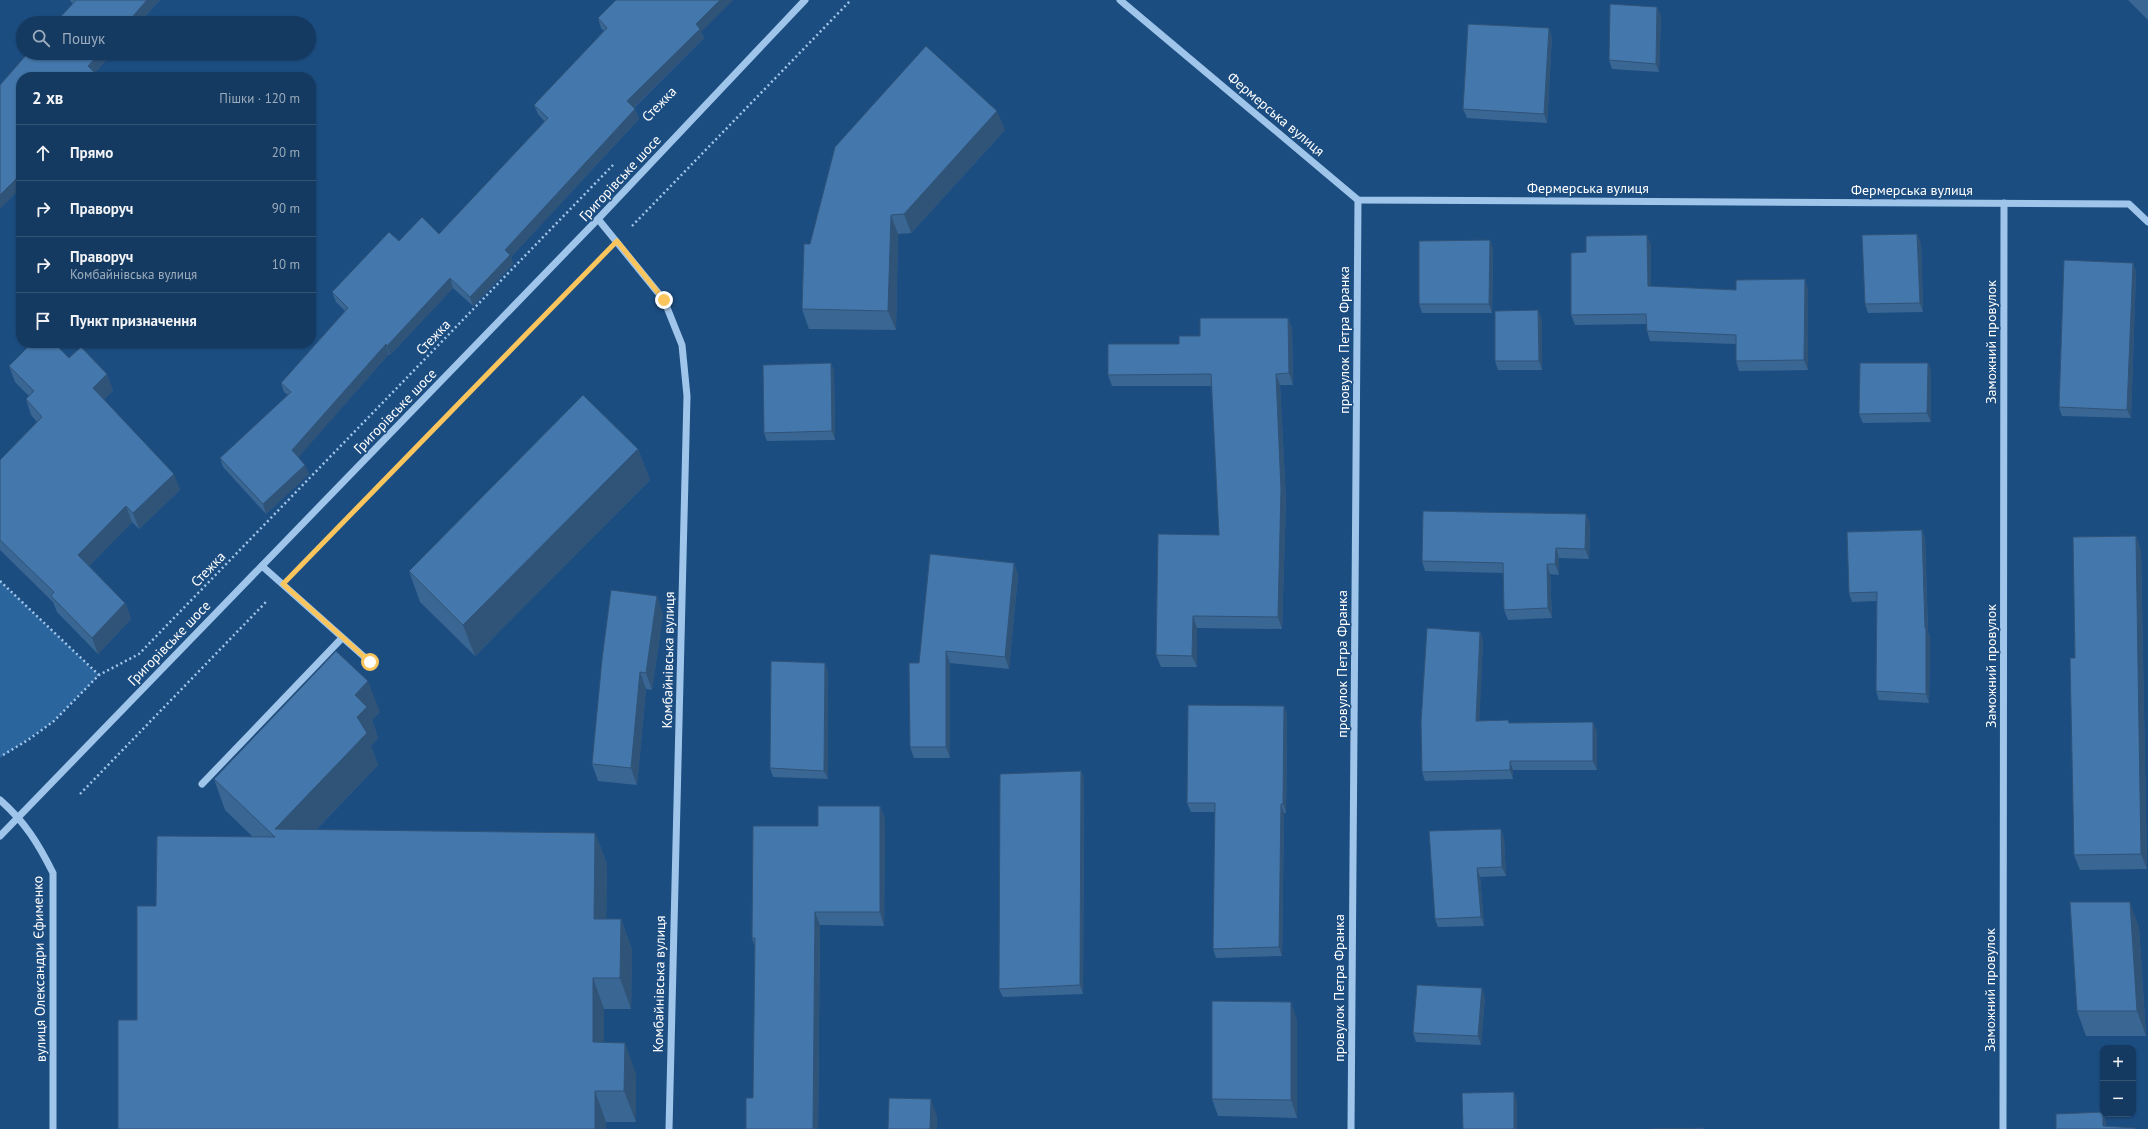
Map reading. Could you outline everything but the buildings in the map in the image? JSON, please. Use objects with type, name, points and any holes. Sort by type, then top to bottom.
[{"type":"street","name":"Григорівське шосе","points":[[0,836],[598,219],[805,0]]},
{"type":"street","name":"Фермерська вулиця","points":[[1120,0],[1358,200],[2129,204],[2148,222]]},
{"type":"street","name":"провулок Петра Франка","points":[[1351,1129],[1358,200]]},
{"type":"street","name":"Заможний провулок","points":[[2003,1129],[2004,203]]},
{"type":"street","name":"Комбайнівська вулиця","points":[[598,219],[664,300],[682,345],[688,396],[669,1129]]},
{"type":"street","points":[[262,566],[370,662]]},
{"type":"street","points":[[202,784],[342,638]]},
{"type":"street","name":"вулиця Олександри Єфименко","points":[[0,800],[19,817],[39,846],[53,873],[53,1129]]},
{"type":"path","points":[[80,794],[851,0]]},
{"type":"path","name":"Стежка","points":[[4,755],[54,721],[98,675],[139,654],[618,161]]},
{"type":"path","points":[[0,581],[98,675]]},
{"type":"shaded area","points":[[0,581],[99,675],[54,721],[0,758]]},
{"type":"route","points":[[370,662],[283,584],[617,241],[664,300]]}]
